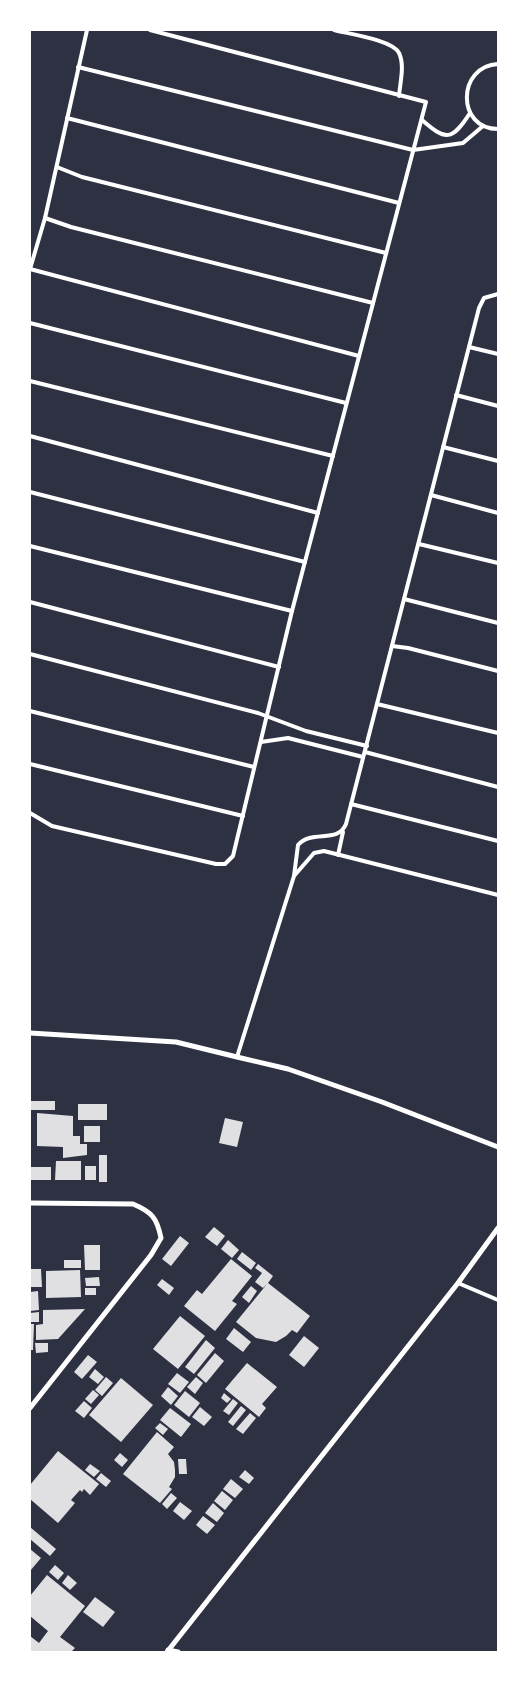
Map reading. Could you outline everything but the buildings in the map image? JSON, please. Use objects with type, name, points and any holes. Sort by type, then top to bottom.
[{"type":"street","points":[[30,1033],[176,1042],[288,1069],[363,1095],[498,1147]]},
{"type":"street","points":[[30,1203],[132,1204],[148,1210],[159,1225],[161,1238],[151,1255],[30,1408]]},
{"type":"street","points":[[168,1651],[458,1283],[498,1228]]},
{"type":"street","points":[[168,1651],[178,1652]]},
{"type":"lane","points":[[87,30],[57,166],[30,269],[359,356]]},
{"type":"lane","points":[[30,813],[52,826],[225,864],[233,856],[292,611],[426,102],[150,30]]},
{"type":"lane","points":[[334,30],[390,44],[399,53],[402,71],[399,96]]},
{"type":"lane","points":[[498,64],[486,66],[472,78],[466,95],[470,113],[484,126],[498,129]]},
{"type":"lane","points":[[78,67],[413,150],[463,143],[484,126]]},
{"type":"lane","points":[[422,120],[439,135],[450,135],[461,127],[470,113]]},
{"type":"lane","points":[[67,118],[399,203]]},
{"type":"lane","points":[[57,166],[82,177],[386,253]]},
{"type":"lane","points":[[44,218],[71,227],[373,303]]},
{"type":"lane","points":[[338,855],[479,308],[484,298],[498,294]]},
{"type":"lane","points":[[30,323],[346,404]]},
{"type":"lane","points":[[469,347],[498,354]]},
{"type":"lane","points":[[30,381],[333,456]]},
{"type":"lane","points":[[456,395],[498,406]]},
{"type":"lane","points":[[30,436],[318,513]]},
{"type":"lane","points":[[443,446],[498,460]]},
{"type":"lane","points":[[30,492],[305,562]]},
{"type":"lane","points":[[431,495],[498,513]]},
{"type":"lane","points":[[419,544],[498,563]]},
{"type":"lane","points":[[30,546],[292,611]]},
{"type":"lane","points":[[404,599],[498,623]]},
{"type":"lane","points":[[30,602],[279,666]]},
{"type":"lane","points":[[392,646],[408,648],[498,671]]},
{"type":"lane","points":[[30,654],[267,716],[297,728],[367,746]]},
{"type":"lane","points":[[377,704],[498,733]]},
{"type":"lane","points":[[30,710],[254,767]]},
{"type":"lane","points":[[261,742],[288,738],[363,757]]},
{"type":"lane","points":[[365,752],[498,787]]},
{"type":"lane","points":[[30,764],[243,816]]},
{"type":"lane","points":[[351,804],[498,841]]},
{"type":"lane","points":[[237,1057],[294,876],[298,845],[309,836],[337,835],[343,832]]},
{"type":"lane","points":[[294,876],[314,853],[324,851],[498,895]]},
{"type":"lane","points":[[458,1283],[498,1300]]}]
